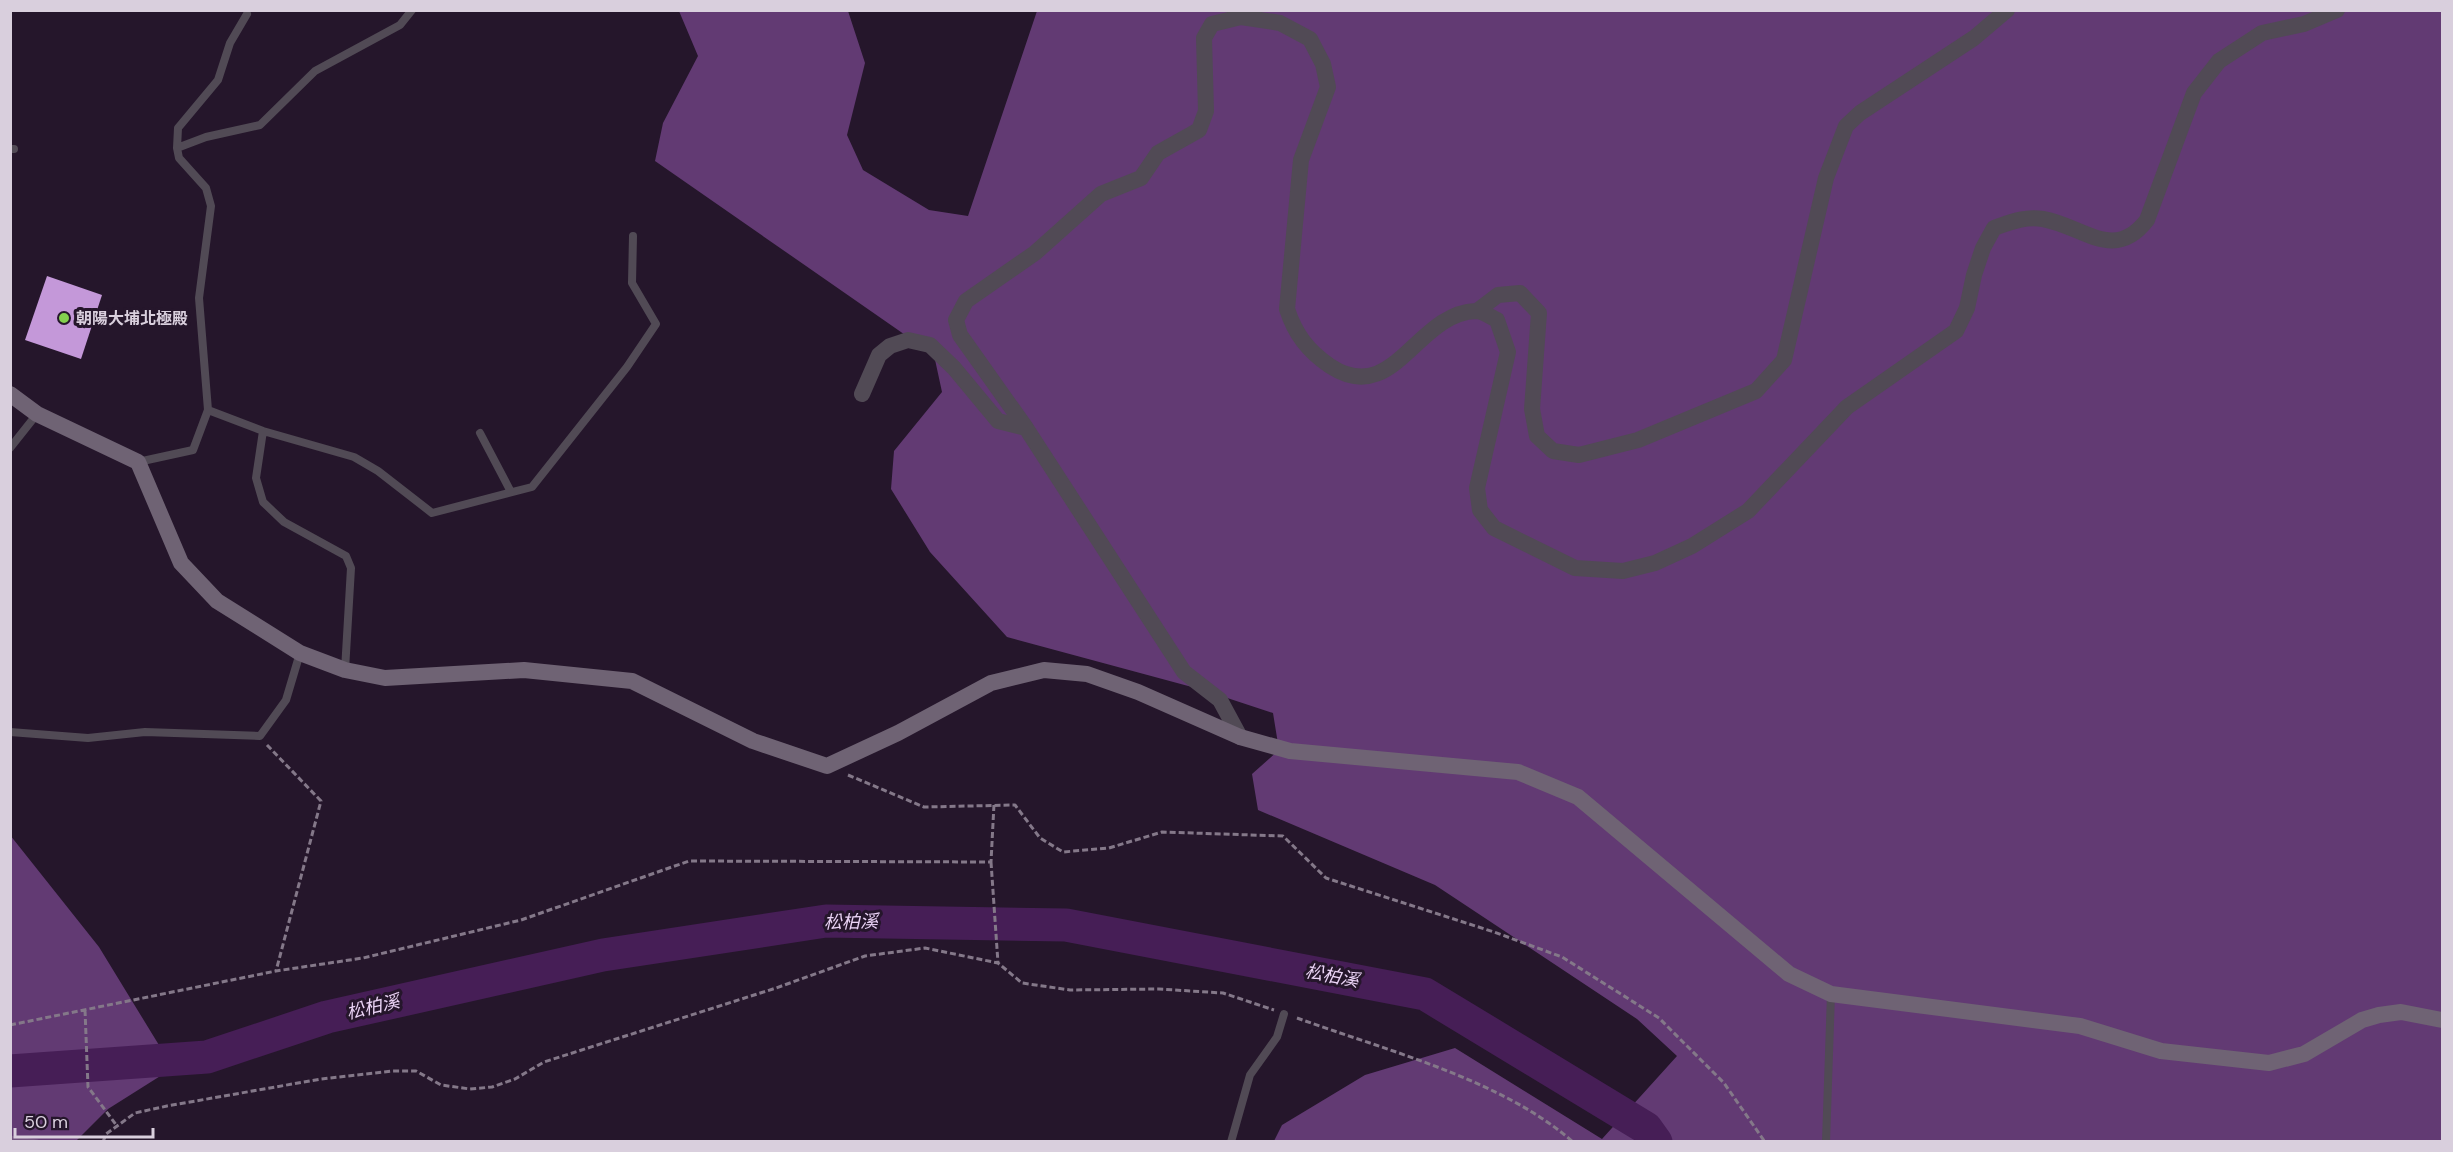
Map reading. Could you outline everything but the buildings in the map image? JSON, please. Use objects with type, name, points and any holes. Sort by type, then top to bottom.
[{"type":"main road","points":[[10,394],[37,414],[138,462],[182,563],[217,601],[300,652],[345,670],[385,678],[524,670],[632,681],[753,741],[827,766],[898,733],[991,683],[1044,670],[1087,674],[1137,692],[1240,737],[1290,751],[1518,772],[1578,797],[1789,974],[1831,994],[2080,1026],[2161,1051],[2269,1063],[2304,1054],[2362,1020],[2379,1015],[2401,1012],[2442,1020]]},
{"type":"street","points":[[1240,737],[1220,700],[1184,672],[1026,428],[960,336],[956,320],[966,301],[1035,253],[1101,194],[1141,178],[1158,153],[1198,130],[1206,111],[1204,38],[1212,24],[1241,17],[1280,23],[1310,39],[1323,64],[1328,87],[1301,160],[1287,309],[1295,332],[1316,357],[1345,376],[1372,377],[1398,361],[1443,320],[1477,311],[1498,296],[1520,293],[1539,314],[1532,409],[1537,436],[1553,451],[1579,455],[1638,440],[1756,391],[1784,360],[1826,178],[1846,126],[1860,113],[1974,38],[2007,10]]},
{"type":"street","points":[[1477,311],[1497,320],[1508,351],[1477,488],[1480,510],[1494,528],[1575,568],[1623,571],[1655,563],[1692,546],[1748,512],[1847,407],[1922,352],[1956,331],[1967,308],[1974,275],[1983,249],[1994,228],[2022,218],[2044,219],[2108,242],[2124,240],[2139,231],[2148,220],[2194,93],[2219,60],[2262,33],[2304,24],[2337,10]]},
{"type":"street","points":[[862,394],[879,355],[890,346],[908,340],[930,345],[954,368],[998,421],[1026,428]]},
{"type":"lane","points":[[177,148],[206,137],[260,125],[315,71],[400,25],[412,10]]},
{"type":"lane","points":[[138,462],[193,450],[208,410],[199,298],[211,206],[206,188],[178,158],[178,128],[218,80],[230,43],[247,14]]},
{"type":"lane","points":[[208,410],[263,431],[354,457],[378,471],[432,513],[532,488],[627,367],[656,324],[632,283],[633,236]]},
{"type":"lane","points":[[10,448],[37,414]]},
{"type":"lane","points":[[263,431],[256,478],[263,502],[284,522],[345,556],[351,568],[345,670]]},
{"type":"lane","points":[[480,433],[511,492]]},
{"type":"lane","points":[[10,732],[88,738],[145,732],[260,736],[286,700],[300,652]]},
{"type":"lane","points":[[1826,1142],[1831,994]]},
{"type":"lane","points":[[1231,1142],[1250,1075],[1277,1037],[1284,1014]]},
{"type":"path","points":[[260,736],[321,801],[276,971]]},
{"type":"path","points":[[827,766],[924,807],[1015,805],[1040,838],[1063,852],[1109,848],[1162,832],[1283,836],[1326,878],[1494,932],[1562,957],[1659,1018],[1724,1083],[1765,1142]]},
{"type":"path","points":[[104,1140],[117,1126],[135,1113],[321,1079],[392,1071],[416,1071],[441,1084],[470,1089],[492,1088],[515,1079],[544,1062],[776,988],[865,956],[925,948],[998,963],[991,862],[994,804]]},
{"type":"path","points":[[10,1025],[276,971],[363,958],[521,920],[689,861],[991,862]]},
{"type":"path","points":[[85,1010],[87,1087],[117,1126]]},
{"type":"shaded area","points":[[679,11],[848,11],[865,63],[847,135],[863,170],[929,210],[968,216],[1037,11],[2442,11],[2442,1141],[1274,1141],[1282,1125],[1365,1075],[1455,1048],[1602,1139],[1677,1056],[1637,1019],[1435,885],[1258,810],[1252,774],[1279,750],[1273,713],[1203,690],[1007,637],[930,552],[891,489],[894,451],[942,392],[934,355],[655,161],[663,123],[698,56]]},
{"type":"shaded area","points":[[10,835],[99,947],[173,1068],[108,1109],[76,1141],[11,1141]]},
{"type":"waterway","name":"松柏溪","points":[[10,1071],[207,1057],[327,1017],[603,955],[826,921],[1066,925],[1425,994],[1646,1128],[1656,1142]]},
{"type":"waterway","points":[[10,1138],[37,1142]]},
{"type":"place","name":"朝陽大埔北極殿","points":[[64,318]]}]
